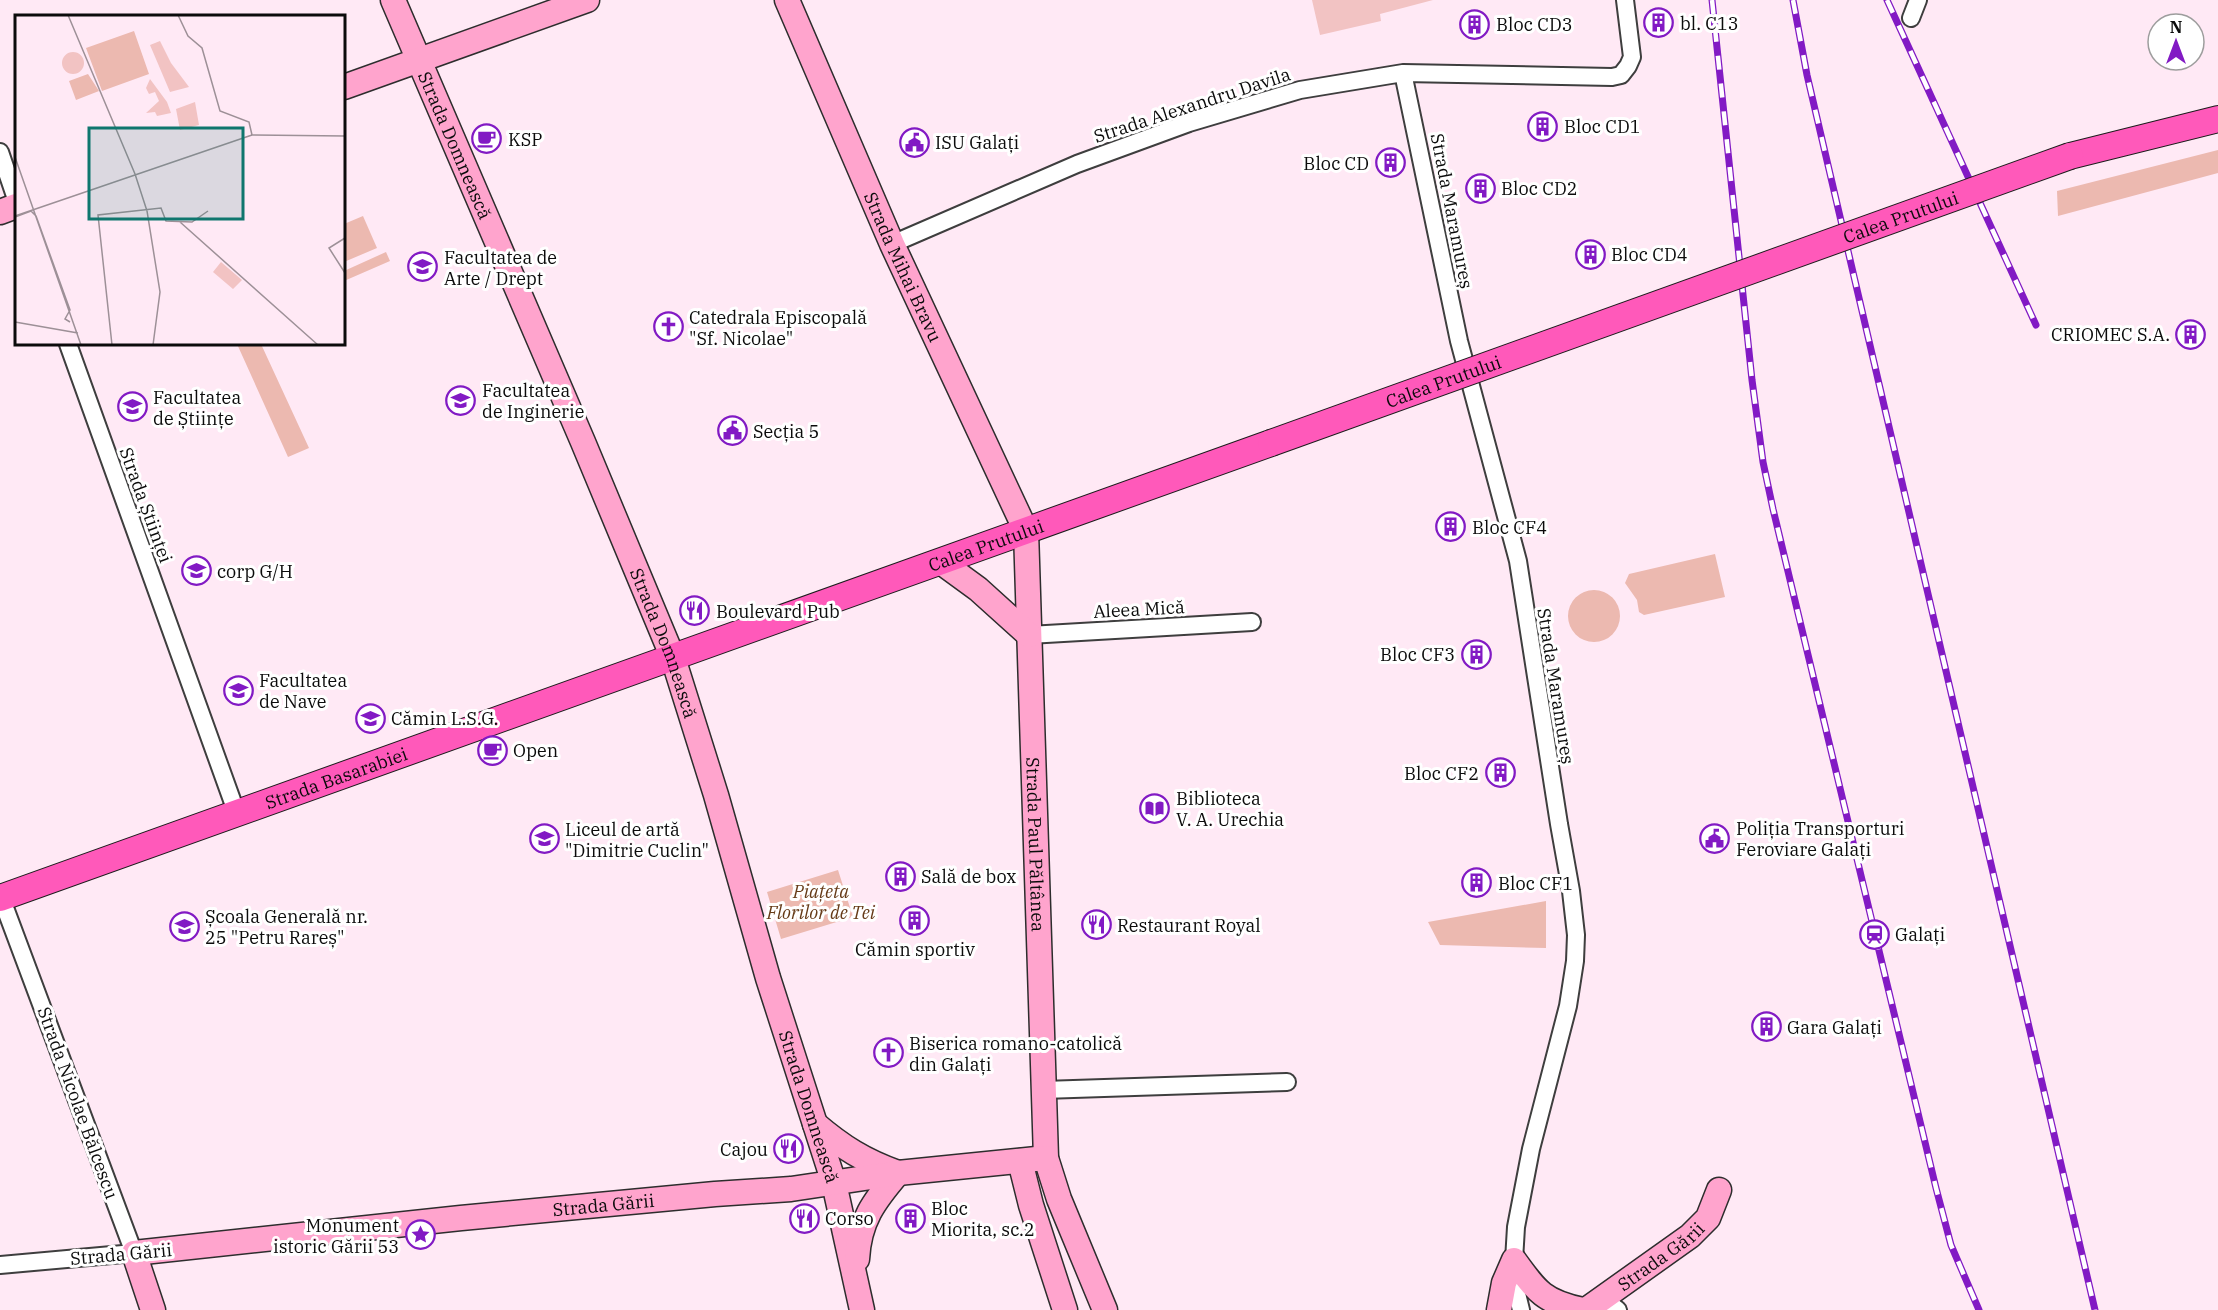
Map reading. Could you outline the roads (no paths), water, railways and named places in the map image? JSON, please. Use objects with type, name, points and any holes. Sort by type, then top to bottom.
[{"type":"main road","name":"Strada Domnească","points":[[393,0],[673,658],[716,795],[768,978],[834,1183],[862,1310]]},
{"type":"main road","points":[[345,87],[587,0]]},
{"type":"main road","name":"Strada Mihai Bravu","points":[[788,0],[892,244],[1026,531]]},
{"type":"main road","name":"Calea Prutului","points":[[673,658],[2070,156],[2218,119]]},
{"type":"main road","points":[[0,212],[15,206]]},
{"type":"main road","name":"Strada Paul Păltânea","points":[[1026,531],[1046,1158]]},
{"type":"main road","points":[[941,562],[978,589],[1029,635]]},
{"type":"main road","name":"Strada Basarabiei","points":[[1,897],[673,658]]},
{"type":"main road","points":[[815,1124],[846,1149],[871,1163],[898,1173],[877,1197],[866,1217],[858,1240],[856,1280]]},
{"type":"main road","points":[[1046,1158],[1059,1199],[1105,1310]]},
{"type":"main road","name":"Strada Gării","points":[[134,1254],[461,1218],[791,1189],[898,1173],[1046,1158]]},
{"type":"main road","points":[[1020,1161],[1031,1205],[1065,1310]]},
{"type":"main road","name":"Strada Gării","points":[[1597,1307],[1689,1236],[1708,1218],[1719,1190]]},
{"type":"main road","name":"Strada Nicolae Bălcescu","points":[[134,1254],[153,1310]]},
{"type":"main road","points":[[1514,1260],[1528,1280],[1550,1300],[1597,1307]]},
{"type":"main road","points":[[1499,1310],[1504,1283],[1514,1260]]},
{"type":"street","name":"Strada Alexandru Davila","points":[[892,244],[1077,164],[1189,123],[1300,90],[1403,73],[1579,77],[1621,75],[1629,66],[1632,57],[1625,0]]},
{"type":"street","points":[[1911,18],[1918,0]]},
{"type":"street","name":"Strada Maramureș","points":[[1403,73],[1459,342],[1518,561],[1571,891],[1576,935],[1575,961],[1568,1006],[1532,1149],[1516,1227],[1514,1284],[1521,1310]]},
{"type":"street","points":[[0,152],[15,196]]},
{"type":"street","name":"Strada Științei","points":[[68,345],[237,814]]},
{"type":"street","name":"Aleea Mică","points":[[1029,635],[1252,622]]},
{"type":"street","name":"Strada Nicolae Bălcescu","points":[[1,897],[134,1254]]},
{"type":"street","points":[[1043,1090],[1287,1082]]},
{"type":"street","name":"Strada Gării","points":[[0,1265],[134,1254]]},
{"type":"railway","points":[[1712,0],[1752,380],[1763,462],[1936,1188],[1951,1245],[1979,1310]]},
{"type":"railway","points":[[1793,0],[1807,75],[2095,1310]]},
{"type":"railway","points":[[1887,0],[2036,325]]},
{"type":"place","name":"bl. C13","points":[[1659,23]]},
{"type":"place","name":"Bloc CD3","points":[[1475,24]]},
{"type":"place","name":"Bloc CD1","points":[[1543,126]]},
{"type":"place","name":"KSP","points":[[487,139]]},
{"type":"place","name":"ISU Galați","points":[[914,142]]},
{"type":"place","name":"Bloc CD","points":[[1390,163]]},
{"type":"place","name":"Bloc CD2","points":[[1480,188]]},
{"type":"place","name":"Bloc CD4","points":[[1590,254]]},
{"type":"place","name":"Facultatea de Arte / Drept","points":[[423,267]]},
{"type":"place","name":"Catedrala Episcopală \"Sf. Nicolae\"","points":[[668,327]]},
{"type":"place","name":"CRIOMEC S.A.","points":[[2191,334]]},
{"type":"place","name":"Facultatea de Inginerie","points":[[461,400]]},
{"type":"place","name":"Facultatea de Științe","points":[[132,407]]},
{"type":"place","name":"Secția 5","points":[[732,431]]},
{"type":"place","name":"Bloc CF4","points":[[1451,527]]},
{"type":"place","name":"corp G/H","points":[[196,571]]},
{"type":"place","name":"Boulevard Pub","points":[[695,611]]},
{"type":"place","name":"Bloc CF3","points":[[1476,654]]},
{"type":"place","name":"Facultatea de Nave","points":[[238,690]]},
{"type":"place","name":"Cămin L.S.G.","points":[[370,718]]},
{"type":"place","name":"Open","points":[[492,750]]},
{"type":"place","name":"Bloc CF2","points":[[1500,773]]},
{"type":"place","name":"Biblioteca V. A. Urechia","points":[[1155,808]]},
{"type":"place","name":"Poliția Transporturi Feroviare Galați","points":[[1715,838]]},
{"type":"place","name":"Liceul de artă \"Dimitrie Cuclin\"","points":[[544,839]]},
{"type":"place","name":"Sală de box","points":[[900,876]]},
{"type":"place","name":"Bloc CF1","points":[[1477,883]]},
{"type":"place","name":"Cămin sportiv","points":[[915,920]]},
{"type":"place","name":"Restaurant Royal","points":[[1096,925]]},
{"type":"place","name":"Școala Generală nr. 25 \"Petru Rareș\"","points":[[184,926]]},
{"type":"place","name":"Galați","points":[[1874,934]]},
{"type":"place","name":"Gara Galați","points":[[1766,1027]]},
{"type":"place","name":"Biserica romano-catolică din Galați","points":[[888,1053]]},
{"type":"place","name":"Cajou","points":[[789,1149]]},
{"type":"place","name":"Corso","points":[[804,1218]]},
{"type":"place","name":"Bloc Miorita, sc.2","points":[[910,1218]]},
{"type":"place","name":"Monument istoric Gării 53","points":[[420,1235]]},
{"type":"park label","name":"Piațeta Florilor de Tei","points":[[821,901]]}]
